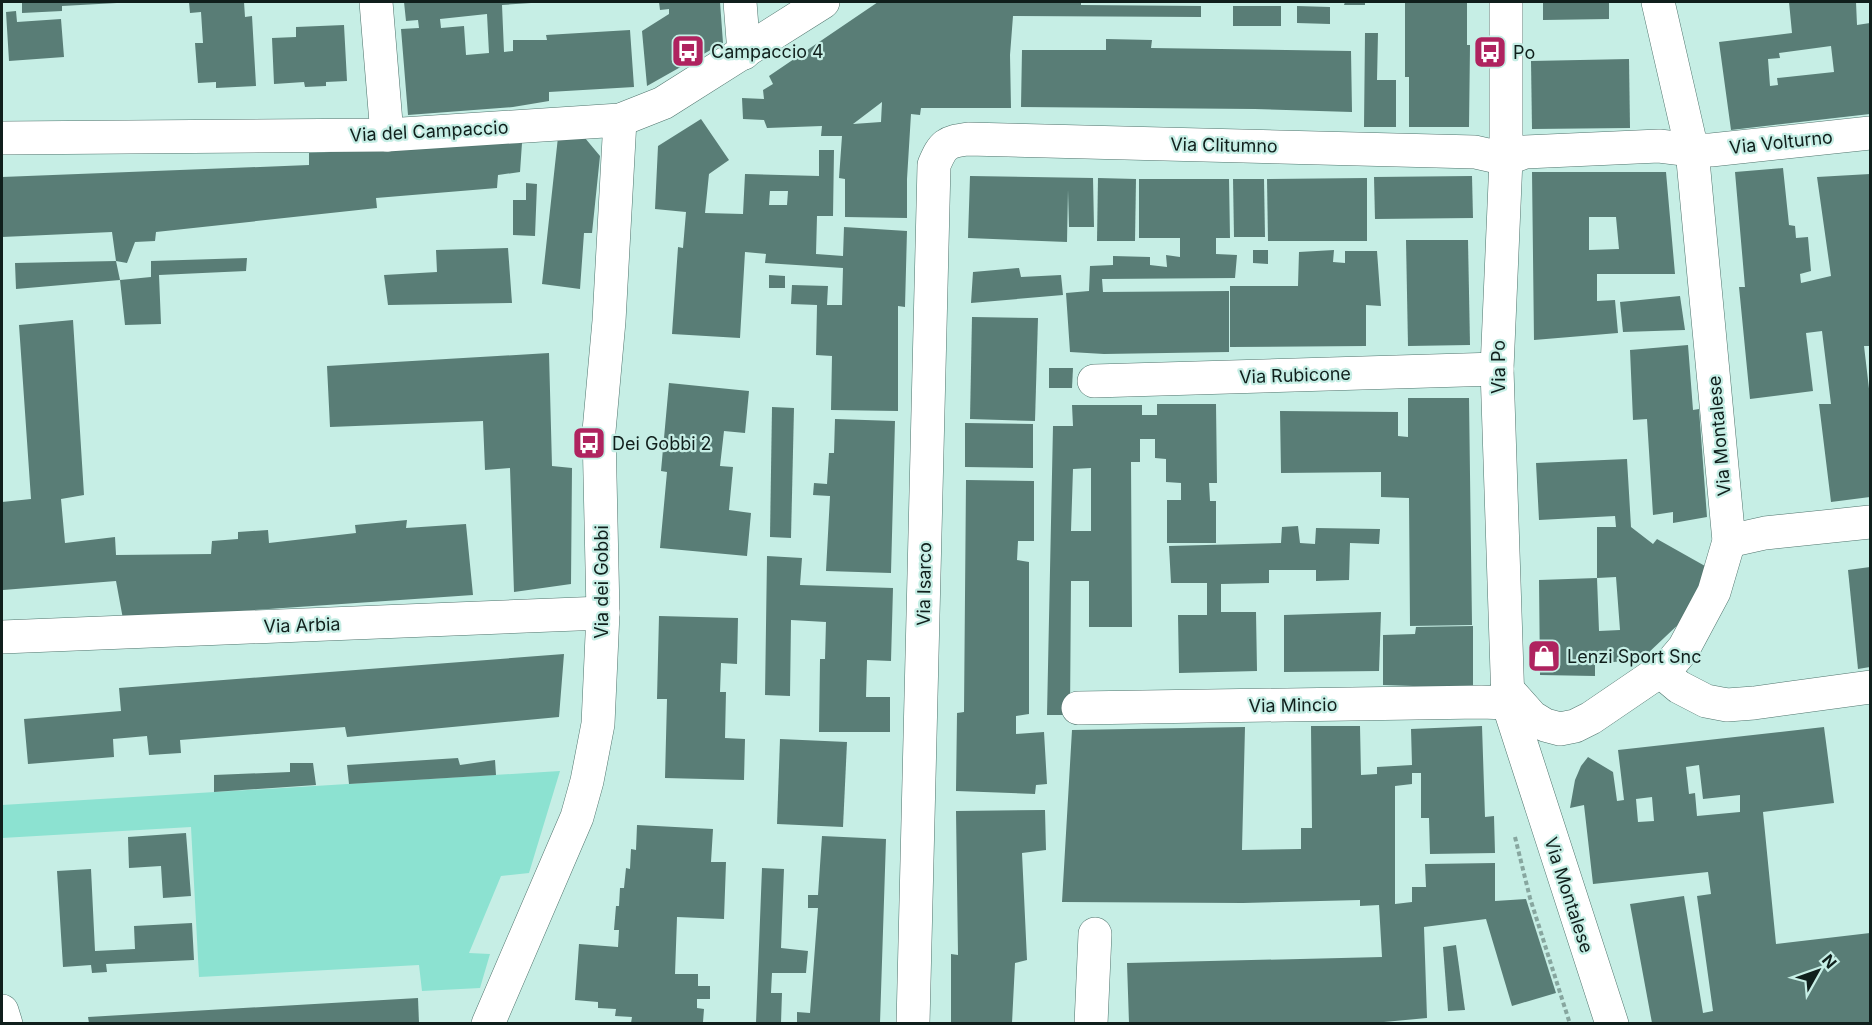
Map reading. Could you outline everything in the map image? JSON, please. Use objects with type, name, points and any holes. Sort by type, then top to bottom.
[{"type":"street","points":[[376,2],[387,135]]},
{"type":"street","points":[[740,2],[744,53]]},
{"type":"street","name":"Via del Campaccio","points":[[2,138],[387,135],[620,120],[663,103],[823,2]]},
{"type":"street","name":"Via Po","points":[[1506,2],[1506,159],[1497,369],[1510,708]]},
{"type":"street","name":"Via Montalese","points":[[1510,708],[1545,725],[1560,729],[1575,726],[1591,718],[1660,671],[1684,648],[1714,591],[1729,541],[1692,150],[1658,2]]},
{"type":"street","name":"Via dei Gobbi","points":[[488,1023],[577,817],[587,781],[598,724],[603,613],[599,431],[609,321],[620,120]]},
{"type":"street","name":"Via Volturno","points":[[1506,159],[1525,152],[1659,146],[1711,150],[1870,133]]},
{"type":"street","name":"Via Clitumno","points":[[943,147],[951,142],[968,139],[1475,152],[1506,159]]},
{"type":"street","name":"Via Isarco","points":[[913,1023],[934,165],[943,147]]},
{"type":"street","name":"Via Rubicone","points":[[1094,381],[1497,369]]},
{"type":"street","points":[[1729,541],[1765,532],[1870,522]]},
{"type":"street","name":"Via Arbia","points":[[2,638],[603,613]]},
{"type":"street","points":[[1660,671],[1679,687],[1706,701],[1727,705],[1870,687]]},
{"type":"street","name":"Via Mincio","points":[[1078,708],[1481,702],[1510,708]]},
{"type":"street","name":"Via Montalese","points":[[1510,708],[1612,1023]]},
{"type":"street","points":[[1091,1023],[1095,934]]},
{"type":"street","points":[[2,1011],[6,1023]]},
{"type":"green space","points":[[560,771],[529,873],[501,876],[469,953],[490,954],[480,988],[422,991],[419,965],[199,977],[191,827],[2,838],[2,805]]},
{"type":"building","points":[[22,2],[117,3],[62,6],[62,11],[22,13]]},
{"type":"building","points":[[189,2],[244,2],[245,17],[252,16],[256,86],[216,88],[216,82],[198,83],[195,43],[203,43],[201,12],[190,13]]},
{"type":"building","points":[[404,2],[531,2],[502,5],[504,52],[513,51],[513,40],[547,40],[546,35],[630,30],[634,87],[549,92],[549,101],[513,107],[408,115],[401,29],[419,28],[418,20],[406,21]],"holes":[[[487,14],[489,53],[466,55],[464,26],[441,28],[440,19]]]},
{"type":"building","points":[[659,2],[720,2],[723,43],[647,86],[642,31],[669,14],[669,9],[660,10]]},
{"type":"building","points":[[878,2],[1081,2],[1081,5],[1201,6],[1201,17],[1013,16],[1010,55],[1011,108],[921,108],[920,115],[911,114],[907,218],[845,217],[845,179],[839,178],[842,136],[821,136],[822,126],[767,128],[764,120],[743,119],[742,98],[764,99],[763,90],[773,84],[769,76]],"holes":[[[882,102],[881,122],[853,124]]]},
{"type":"building","points":[[1345,2],[1365,2],[1365,5],[1344,5]]},
{"type":"building","points":[[1405,2],[1467,2],[1467,45],[1470,45],[1469,127],[1409,127],[1409,77],[1405,77]]},
{"type":"building","points":[[1543,2],[1609,2],[1609,19],[1543,20]]},
{"type":"building","points":[[1789,2],[1856,2],[1857,25],[1870,23],[1870,114],[1731,130],[1719,42],[1792,33]],"holes":[[[1831,46],[1834,72],[1777,78],[1778,85],[1770,86],[1768,59],[1780,58],[1779,53]]]},
{"type":"building","points":[[1233,6],[1281,6],[1281,26],[1233,26]]},
{"type":"building","points":[[1297,6],[1330,7],[1330,24],[1297,23]]},
{"type":"building","points":[[16,11],[17,22],[61,19],[64,57],[9,61],[6,12]]},
{"type":"building","points":[[344,25],[347,81],[326,82],[326,86],[305,87],[304,82],[274,84],[272,38],[296,37],[296,27]]},
{"type":"building","points":[[1365,33],[1378,33],[1377,80],[1396,80],[1396,127],[1364,127]]},
{"type":"building","points":[[1106,39],[1152,40],[1151,48],[1351,51],[1352,112],[1021,107],[1022,50],[1106,50]]},
{"type":"building","points":[[1629,59],[1630,128],[1532,129],[1531,61]]},
{"type":"building","points":[[701,119],[729,160],[709,174],[705,213],[743,214],[745,174],[819,176],[819,150],[834,150],[833,216],[817,216],[816,254],[843,256],[844,227],[907,231],[905,307],[898,306],[898,411],[831,410],[832,356],[816,355],[817,305],[791,304],[792,285],[828,286],[827,305],[842,305],[843,268],[765,263],[766,254],[745,252],[740,338],[672,334],[678,247],[683,248],[686,212],[655,209],[658,146]],"holes":[[[770,191],[788,191],[787,205],[769,205]]]},
{"type":"building","points":[[558,137],[585,138],[600,156],[592,233],[584,233],[580,289],[542,284]]},
{"type":"building","points":[[522,143],[520,172],[498,175],[497,188],[376,198],[377,208],[156,232],[155,241],[135,242],[127,263],[116,261],[112,232],[2,237],[2,177],[309,165],[309,153]]},
{"type":"building","points":[[1783,168],[1789,225],[1795,226],[1796,238],[1808,237],[1811,271],[1800,274],[1801,283],[1831,276],[1817,177],[1870,174],[1870,346],[1864,346],[1870,397],[1870,497],[1831,502],[1819,404],[1831,404],[1822,331],[1806,333],[1813,391],[1750,399],[1739,287],[1745,287],[1735,172]]},
{"type":"building","points":[[1532,172],[1666,172],[1675,274],[1597,274],[1597,301],[1615,300],[1618,333],[1534,340]],"holes":[[[1589,217],[1616,217],[1619,249],[1589,250]]]},
{"type":"building","points":[[970,176],[1093,178],[1094,227],[1069,227],[1068,190],[1067,242],[968,238]]},
{"type":"building","points":[[1472,176],[1473,218],[1375,219],[1374,177]]},
{"type":"building","points":[[1098,178],[1136,179],[1135,241],[1097,241]]},
{"type":"building","points":[[1367,178],[1367,241],[1268,241],[1267,179]]},
{"type":"building","points":[[1139,179],[1229,179],[1230,238],[1216,238],[1216,254],[1237,255],[1235,278],[1102,279],[1103,292],[1229,291],[1229,352],[1104,354],[1070,352],[1066,293],[1089,291],[1090,266],[1113,265],[1113,256],[1150,257],[1150,265],[1167,267],[1166,255],[1180,257],[1180,238],[1139,238]]},
{"type":"building","points":[[1233,179],[1264,179],[1265,237],[1234,237]]},
{"type":"building","points":[[526,183],[537,184],[535,236],[513,235],[513,200],[526,200]]},
{"type":"building","points":[[1406,240],[1468,240],[1470,345],[1408,346]]},
{"type":"building","points":[[508,248],[512,303],[388,305],[384,275],[437,272],[436,250]]},
{"type":"building","points":[[1253,250],[1268,250],[1268,264],[1253,263]]},
{"type":"building","points":[[1334,250],[1333,262],[1345,263],[1345,251],[1377,251],[1381,306],[1366,305],[1366,346],[1230,347],[1230,286],[1298,286],[1299,252]]},
{"type":"building","points":[[247,258],[246,271],[159,275],[161,324],[125,325],[120,280],[151,277],[151,261]]},
{"type":"building","points":[[116,261],[120,280],[16,289],[15,263]]},
{"type":"building","points":[[1019,268],[1021,277],[1061,275],[1063,295],[971,303],[973,272]]},
{"type":"building","points":[[769,275],[785,276],[785,288],[769,288]]},
{"type":"building","points":[[1680,296],[1685,330],[1623,332],[1620,302]]},
{"type":"building","points":[[972,317],[1038,318],[1035,421],[970,419]]},
{"type":"building","points":[[73,320],[84,495],[61,499],[65,543],[115,537],[116,555],[211,554],[212,541],[238,539],[238,532],[268,530],[269,543],[356,533],[355,525],[407,520],[406,528],[466,524],[473,595],[123,619],[116,581],[3,590],[2,502],[31,499],[19,325]]},
{"type":"building","points":[[1688,345],[1693,410],[1699,409],[1707,517],[1673,523],[1673,512],[1653,515],[1647,419],[1633,420],[1630,350]]},
{"type":"building","points":[[549,353],[552,466],[572,468],[571,584],[514,592],[510,468],[485,470],[483,421],[330,427],[327,366]]},
{"type":"building","points":[[1049,368],[1073,368],[1072,388],[1049,388]]},
{"type":"building","points":[[669,383],[749,391],[745,433],[724,431],[720,466],[733,467],[729,510],[751,513],[747,556],[660,548],[667,472],[661,471]]},
{"type":"building","points":[[1408,398],[1469,398],[1472,625],[1410,626],[1409,498],[1381,497],[1381,472],[1281,473],[1280,411],[1398,412],[1398,436],[1408,437]]},
{"type":"building","points":[[1157,404],[1216,404],[1217,483],[1209,483],[1210,501],[1216,501],[1216,543],[1167,543],[1167,500],[1181,500],[1181,483],[1166,482],[1166,459],[1155,458],[1155,439],[1140,439],[1140,462],[1131,462],[1132,627],[1089,627],[1089,581],[1071,581],[1070,715],[1047,715],[1053,426],[1073,426],[1072,405],[1142,405],[1142,415],[1157,415]],"holes":[[[1091,468],[1091,531],[1071,531],[1073,469]]]},
{"type":"building","points":[[772,407],[794,408],[791,538],[770,537]]},
{"type":"building","points":[[835,419],[895,421],[891,573],[826,571],[830,496],[813,495],[814,483],[827,484],[829,453],[834,453]]},
{"type":"building","points":[[965,423],[1033,424],[1033,468],[965,467]]},
{"type":"building","points":[[1627,459],[1631,527],[1653,544],[1657,539],[1705,566],[1700,594],[1683,620],[1646,655],[1623,661],[1595,664],[1595,676],[1540,675],[1539,580],[1597,578],[1597,527],[1616,527],[1615,516],[1539,520],[1536,463]],"holes":[[[1616,577],[1620,630],[1599,631],[1597,578]]]},
{"type":"building","points":[[966,480],[1034,481],[1034,541],[1018,541],[1017,560],[1029,562],[1029,714],[1016,716],[1016,734],[1044,732],[1047,784],[1036,785],[1035,794],[956,791],[957,713],[964,712]]},
{"type":"building","points":[[1298,526],[1300,543],[1315,544],[1316,528],[1380,529],[1379,544],[1350,543],[1349,580],[1316,581],[1316,570],[1269,570],[1269,583],[1221,584],[1221,612],[1256,612],[1257,671],[1179,673],[1178,615],[1207,615],[1207,583],[1171,583],[1169,546],[1281,543],[1282,527]]},
{"type":"building","points":[[767,556],[802,558],[800,585],[893,588],[891,661],[867,660],[866,697],[890,697],[890,732],[819,732],[820,659],[825,659],[826,622],[791,620],[790,696],[765,695]]},
{"type":"building","points":[[1870,567],[1870,667],[1858,669],[1848,570]]},
{"type":"building","points":[[1381,612],[1379,671],[1284,672],[1284,615]]},
{"type":"building","points":[[659,616],[738,618],[737,664],[721,663],[720,692],[726,692],[725,738],[745,739],[744,780],[665,778],[667,699],[657,699]]},
{"type":"building","points":[[1473,626],[1473,688],[1383,685],[1383,635],[1415,634],[1416,627]]},
{"type":"building","points":[[564,654],[559,717],[347,737],[345,727],[180,740],[181,753],[149,755],[147,736],[113,739],[114,757],[28,764],[24,719],[121,711],[119,688]]},
{"type":"building","points":[[1311,726],[1360,726],[1361,775],[1377,774],[1377,767],[1412,765],[1411,729],[1482,726],[1485,817],[1494,816],[1495,853],[1430,854],[1429,818],[1421,818],[1421,773],[1412,773],[1412,784],[1395,786],[1395,904],[1412,902],[1412,887],[1426,887],[1425,864],[1495,863],[1495,901],[1526,899],[1556,993],[1512,1006],[1486,919],[1424,927],[1427,1018],[1384,1022],[1325,1023],[1129,1023],[1127,963],[1382,957],[1379,905],[1360,906],[1360,900],[1243,903],[1062,902],[1072,730],[1245,727],[1242,850],[1301,849],[1301,828],[1312,828]]},
{"type":"building","points":[[1824,727],[1834,803],[1763,812],[1776,944],[1870,933],[1870,1023],[1652,1023],[1630,904],[1684,896],[1703,1013],[1713,1011],[1697,896],[1711,894],[1708,872],[1593,884],[1584,805],[1570,808],[1575,780],[1588,757],[1613,772],[1617,801],[1624,800],[1618,750]],"holes":[[[1699,765],[1703,799],[1740,795],[1740,812],[1697,816],[1695,793],[1689,794],[1686,767]],[[1652,797],[1654,821],[1638,822],[1636,799]]]},
{"type":"building","points":[[780,739],[847,742],[843,827],[777,824]]},
{"type":"building","points":[[458,758],[460,765],[495,760],[496,775],[349,784],[347,765]]},
{"type":"building","points":[[290,763],[313,763],[316,785],[214,792],[214,775],[290,772]]},
{"type":"building","points":[[1045,810],[1046,850],[1022,853],[1027,960],[1015,963],[1012,1023],[951,1023],[951,954],[958,955],[956,811]]},
{"type":"building","points":[[637,825],[713,829],[711,862],[726,862],[724,919],[677,917],[675,974],[698,974],[698,986],[710,986],[710,999],[697,999],[697,1008],[704,1009],[703,1022],[631,1023],[632,1017],[615,1016],[616,1009],[598,1008],[598,1002],[575,1000],[579,944],[618,947],[619,930],[614,930],[616,906],[619,906],[620,888],[624,888],[626,868],[630,869],[631,849],[636,850]]},
{"type":"building","points":[[186,833],[191,896],[163,898],[161,866],[129,868],[128,837]]},
{"type":"building","points":[[822,836],[886,839],[880,1023],[797,1023],[797,1012],[810,1013],[818,908],[808,908],[808,895],[818,895]]},
{"type":"building","points":[[762,868],[784,869],[781,948],[808,951],[806,973],[772,973],[771,993],[782,993],[781,1023],[756,1023]]},
{"type":"building","points":[[91,869],[95,951],[135,949],[134,926],[192,923],[194,960],[106,964],[107,972],[92,973],[91,965],[63,967],[57,871]]},
{"type":"building","points":[[1456,945],[1465,1010],[1448,1011],[1443,947]]},
{"type":"building","points":[[418,998],[419,1023],[89,1023],[88,1017]]},
{"type":"place","name":"Campaccio 4","points":[[688,51]]},
{"type":"place","name":"Po","points":[[1490,52]]},
{"type":"place","name":"Dei Gobbi 2","points":[[589,443]]},
{"type":"place","name":"Lenzi Sport Snc","points":[[1544,656]]}]
